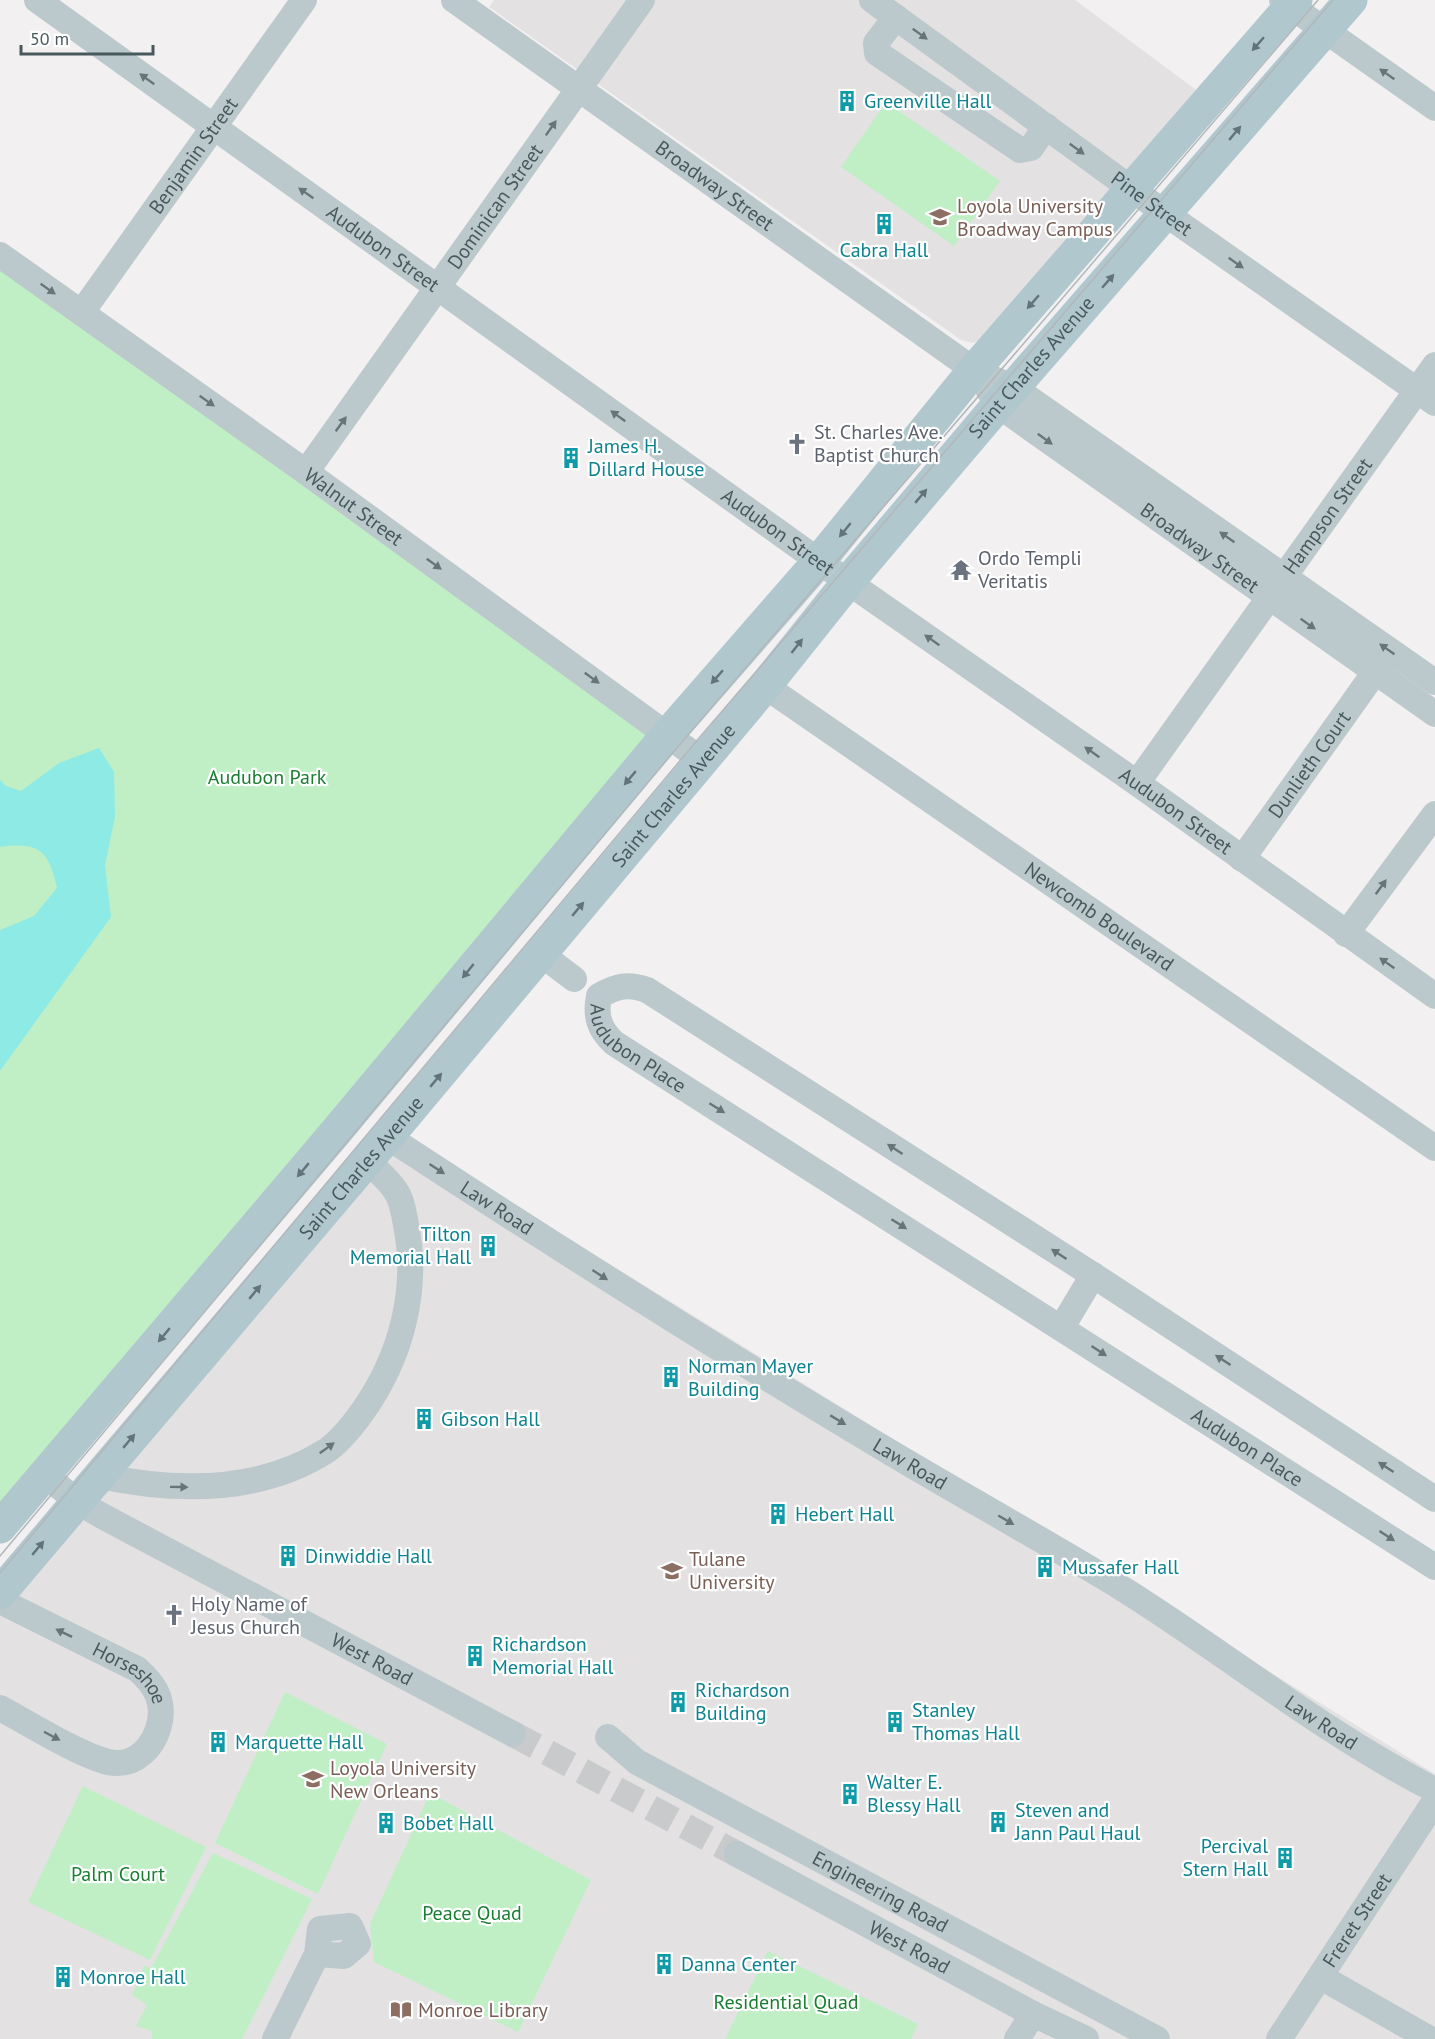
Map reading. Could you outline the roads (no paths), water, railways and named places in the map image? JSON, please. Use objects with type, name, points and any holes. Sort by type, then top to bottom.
[{"type":"main road","name":"Saint Charles Avenue","points":[[2,1590],[388,1137],[703,761],[848,582],[1006,396],[1351,0]]},
{"type":"main road","name":"Saint Charles Avenue","points":[[0,1527],[278,1201],[505,926],[819,561],[974,369],[1132,189],[1290,2]]},
{"type":"main road","points":[[335,1133],[367,1161]]},
{"type":"main road","points":[[278,1201],[311,1226]]},
{"type":"main road","points":[[188,1307],[222,1332]]},
{"type":"street","name":"Audubon Street","points":[[37,0],[848,582],[1137,783],[1435,996]]},
{"type":"street","name":"Benjamin Street","points":[[82,312],[304,0]]},
{"type":"street","name":"Broadway Street","points":[[454,0],[974,369],[1006,396],[1276,586],[1435,682]]},
{"type":"street","name":"Dominican Street","points":[[306,472],[642,0]]},
{"type":"street","name":"Pine Street","points":[[872,0],[1166,214],[1426,397]]},
{"type":"street","points":[[1290,2],[1435,108]]},
{"type":"street","points":[[896,17],[876,43],[877,53],[1020,150],[1031,148],[1046,126]]},
{"type":"street","name":"Walnut Street","points":[[0,255],[306,472],[703,761]]},
{"type":"street","name":"Hampson Street","points":[[1137,783],[1276,586],[1426,397],[1435,365]]},
{"type":"street","name":"Broadway Street","points":[[1276,586],[1375,672],[1435,714]]},
{"type":"street","name":"Dunlieth Court","points":[[1242,859],[1375,672]]},
{"type":"street","name":"Newcomb Boulevard","points":[[765,686],[1435,1149]]},
{"type":"street","points":[[1346,934],[1435,813]]},
{"type":"street","points":[[540,954],[574,979],[581,977],[601,999]]},
{"type":"street","name":"Audubon Place","points":[[1435,1499],[1093,1275],[647,990],[625,985],[601,999],[599,1024],[614,1043],[1435,1567]]},
{"type":"street","name":"Law Road","points":[[388,1137],[608,1280],[897,1456],[1113,1583],[1336,1732],[1435,1790]]},
{"type":"street","points":[[100,1476],[138,1484],[176,1488],[215,1486],[252,1480],[289,1469],[327,1450],[353,1425],[377,1392],[394,1355],[405,1316],[410,1282],[409,1240],[396,1191],[367,1161]]},
{"type":"street","points":[[1062,1327],[1093,1275]]},
{"type":"street","name":"West Road","points":[[45,1475],[78,1502],[513,1734]]},
{"type":"street","name":"Horseshoe","points":[[0,1708],[69,1745],[109,1762],[129,1761],[140,1755],[156,1740],[160,1718],[159,1699],[153,1683],[137,1669],[2,1590]]},
{"type":"street","name":"Engineering Road","points":[[608,1737],[637,1762],[1157,2039]]},
{"type":"street","name":"Freret Street","points":[[1279,2039],[1435,1801]]},
{"type":"street","name":"West Road","points":[[737,1854],[1033,2014],[1086,2039]]},
{"type":"street","points":[[275,2039],[317,1954]]},
{"type":"street","points":[[1321,1977],[1430,2039]]},
{"type":"street","points":[[1017,2039],[1033,2014]]},
{"type":"water","points":[[99,748],[114,772],[115,817],[105,865],[111,917],[0,1071],[0,930],[34,916],[57,888],[50,864],[40,851],[24,846],[0,847],[0,780],[6,786],[21,791],[59,763]]},
{"type":"tunnel","points":[[513,1734],[737,1854]]},
{"type":"tram line","points":[[0,1556],[676,749],[1318,0]]},
{"type":"tram line","points":[[0,1573],[699,738],[1333,0]]},
{"type":"place","name":"Greenville Hall","points":[[847,101]]},
{"type":"place","name":"Loyola University Broadway Campus","points":[[940,217]]},
{"type":"place","name":"Cabra Hall","points":[[884,224]]},
{"type":"place","name":"St. Charles Ave. Baptist Church","points":[[797,444]]},
{"type":"place","name":"James H. Dillard House","points":[[571,458]]},
{"type":"place","name":"Ordo Templi Veritatis","points":[[961,570]]},
{"type":"place","name":"Tilton Memorial Hall","points":[[488,1246]]},
{"type":"place","name":"Norman Mayer Building","points":[[671,1377]]},
{"type":"place","name":"Gibson Hall","points":[[424,1419]]},
{"type":"place","name":"Hebert Hall","points":[[778,1514]]},
{"type":"place","name":"Dinwiddie Hall","points":[[288,1556]]},
{"type":"place","name":"Mussafer Hall","points":[[1045,1567]]},
{"type":"place","name":"Tulane University","points":[[672,1571]]},
{"type":"place","name":"Holy Name of Jesus Church","points":[[174,1615]]},
{"type":"place","name":"Richardson Memorial Hall","points":[[475,1656]]},
{"type":"place","name":"Richardson Building","points":[[678,1702]]},
{"type":"place","name":"Stanley Thomas Hall","points":[[895,1722]]},
{"type":"place","name":"Marquette Hall","points":[[218,1742]]},
{"type":"place","name":"Loyola University New Orleans","points":[[313,1779]]},
{"type":"place","name":"Walter E. Blessy Hall","points":[[850,1794]]},
{"type":"place","name":"Steven and Jann Paul Haul","points":[[998,1822]]},
{"type":"place","name":"Bobet Hall","points":[[386,1823]]},
{"type":"place","name":"Percival Stern Hall","points":[[1285,1858]]},
{"type":"place","name":"Danna Center","points":[[664,1964]]},
{"type":"place","name":"Monroe Hall","points":[[63,1977]]},
{"type":"place","name":"Monroe Library","points":[[401,2010]]},
{"type":"park label","name":"Audubon Park","points":[[267,777]]},
{"type":"park label","name":"Palm Court","points":[[118,1874]]},
{"type":"park label","name":"Peace Quad","points":[[472,1913]]},
{"type":"park label","name":"Residential Quad","points":[[786,2002]]}]
